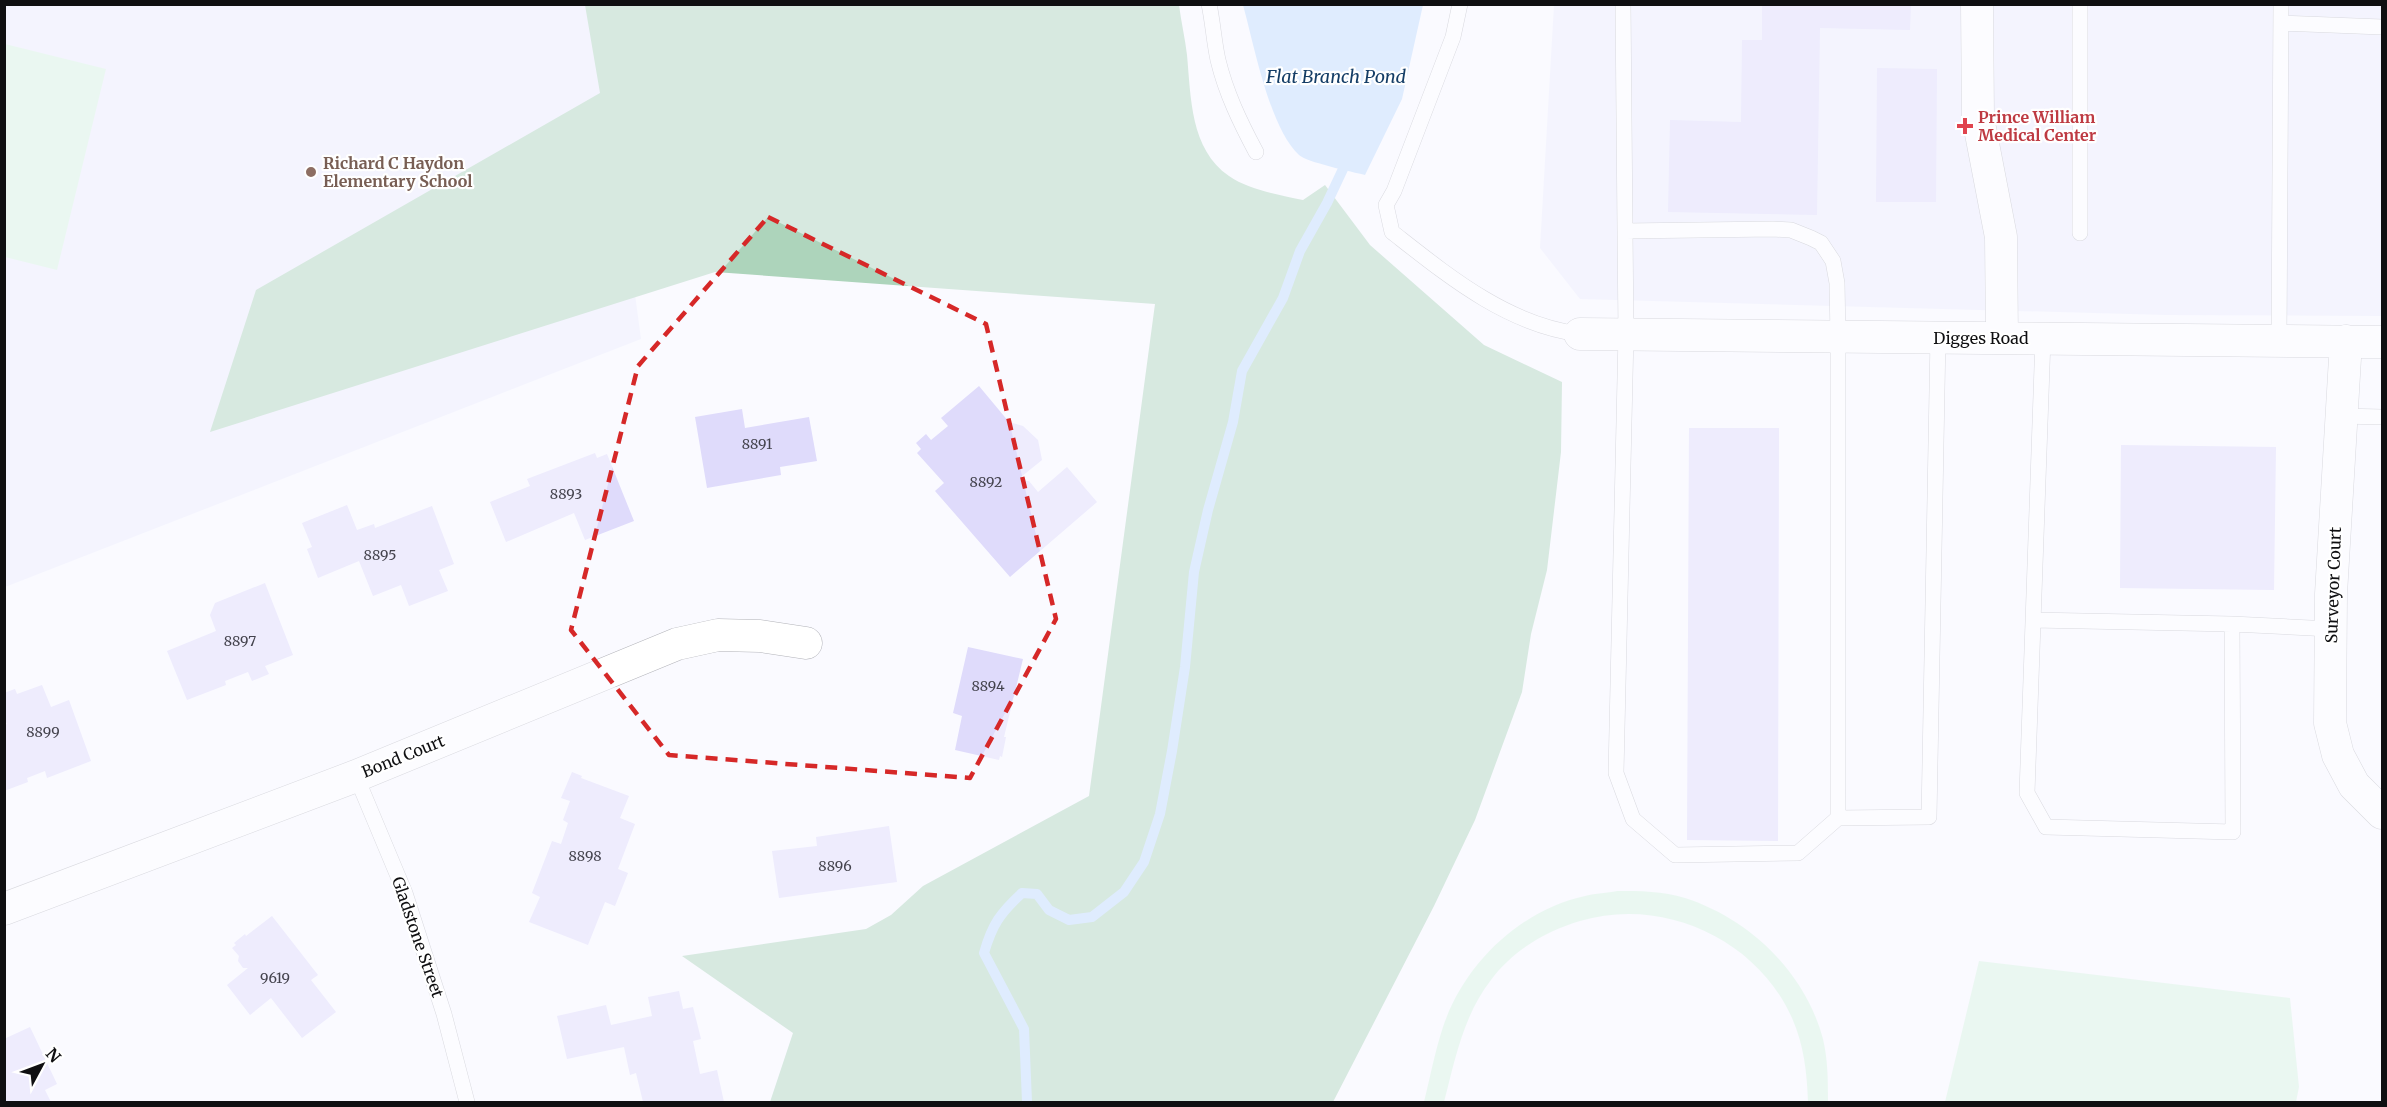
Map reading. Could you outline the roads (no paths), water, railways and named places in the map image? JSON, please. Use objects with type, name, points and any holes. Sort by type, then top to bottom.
[{"type":"street","points":[[1977,4],[1978,118],[2001,237],[2002,336]]},
{"type":"street","name":"Digges Road","points":[[1580,334],[1938,338],[2002,336],[2043,339],[2382,342]]},
{"type":"street","name":"Surveyor Court","points":[[2346,341],[2331,629],[2330,723],[2338,755],[2354,785],[2382,813]]},
{"type":"street","name":"Bond Court","points":[[4,909],[356,776],[677,644],[718,635],[760,636],[806,643]]},
{"type":"lane","points":[[1209,4],[1218,59],[1228,94],[1256,152]]},
{"type":"lane","points":[[1460,4],[1453,37],[1394,190],[1386,205],[1392,232],[1476,294],[1507,311],[1560,332],[1580,334]]},
{"type":"lane","points":[[1623,4],[1626,334],[1616,773],[1633,819],[1675,855],[1798,853],[1838,818],[1929,817],[1938,338]]},
{"type":"lane","points":[[2079,233],[2080,4]]},
{"type":"lane","points":[[2279,341],[2281,4]]},
{"type":"lane","points":[[2281,23],[2382,27]]},
{"type":"lane","points":[[1625,231],[1773,229],[1803,234],[1821,243],[1833,261],[1837,283],[1838,337],[1838,818]]},
{"type":"lane","points":[[2043,339],[2027,793],[2046,827],[2233,832],[2232,624]]},
{"type":"lane","points":[[2341,416],[2382,417]]},
{"type":"lane","points":[[2033,620],[2232,624],[2331,629]]},
{"type":"lane","name":"Gladstone Street","points":[[356,776],[405,893],[444,1014],[467,1102]]},
{"type":"water","name":"Flat Branch Pond","points":[[1243,5],[1423,5],[1402,99],[1365,175],[1303,158],[1288,142],[1271,106]]},
{"type":"waterway","points":[[1027,1102],[1024,1029],[984,953],[987,943],[998,920],[1022,893],[1037,894],[1049,910],[1069,920],[1092,917],[1124,892],[1144,862],[1160,814],[1172,751],[1185,667],[1194,572],[1208,510],[1233,422],[1242,371],[1283,298],[1300,251],[1327,203],[1343,169],[1346,156]]},
{"type":"place","name":"Prince William Medical Center","points":[[1965,126]]},
{"type":"place","name":"Richard C Haydon Elementary School","points":[[311,172]]}]
